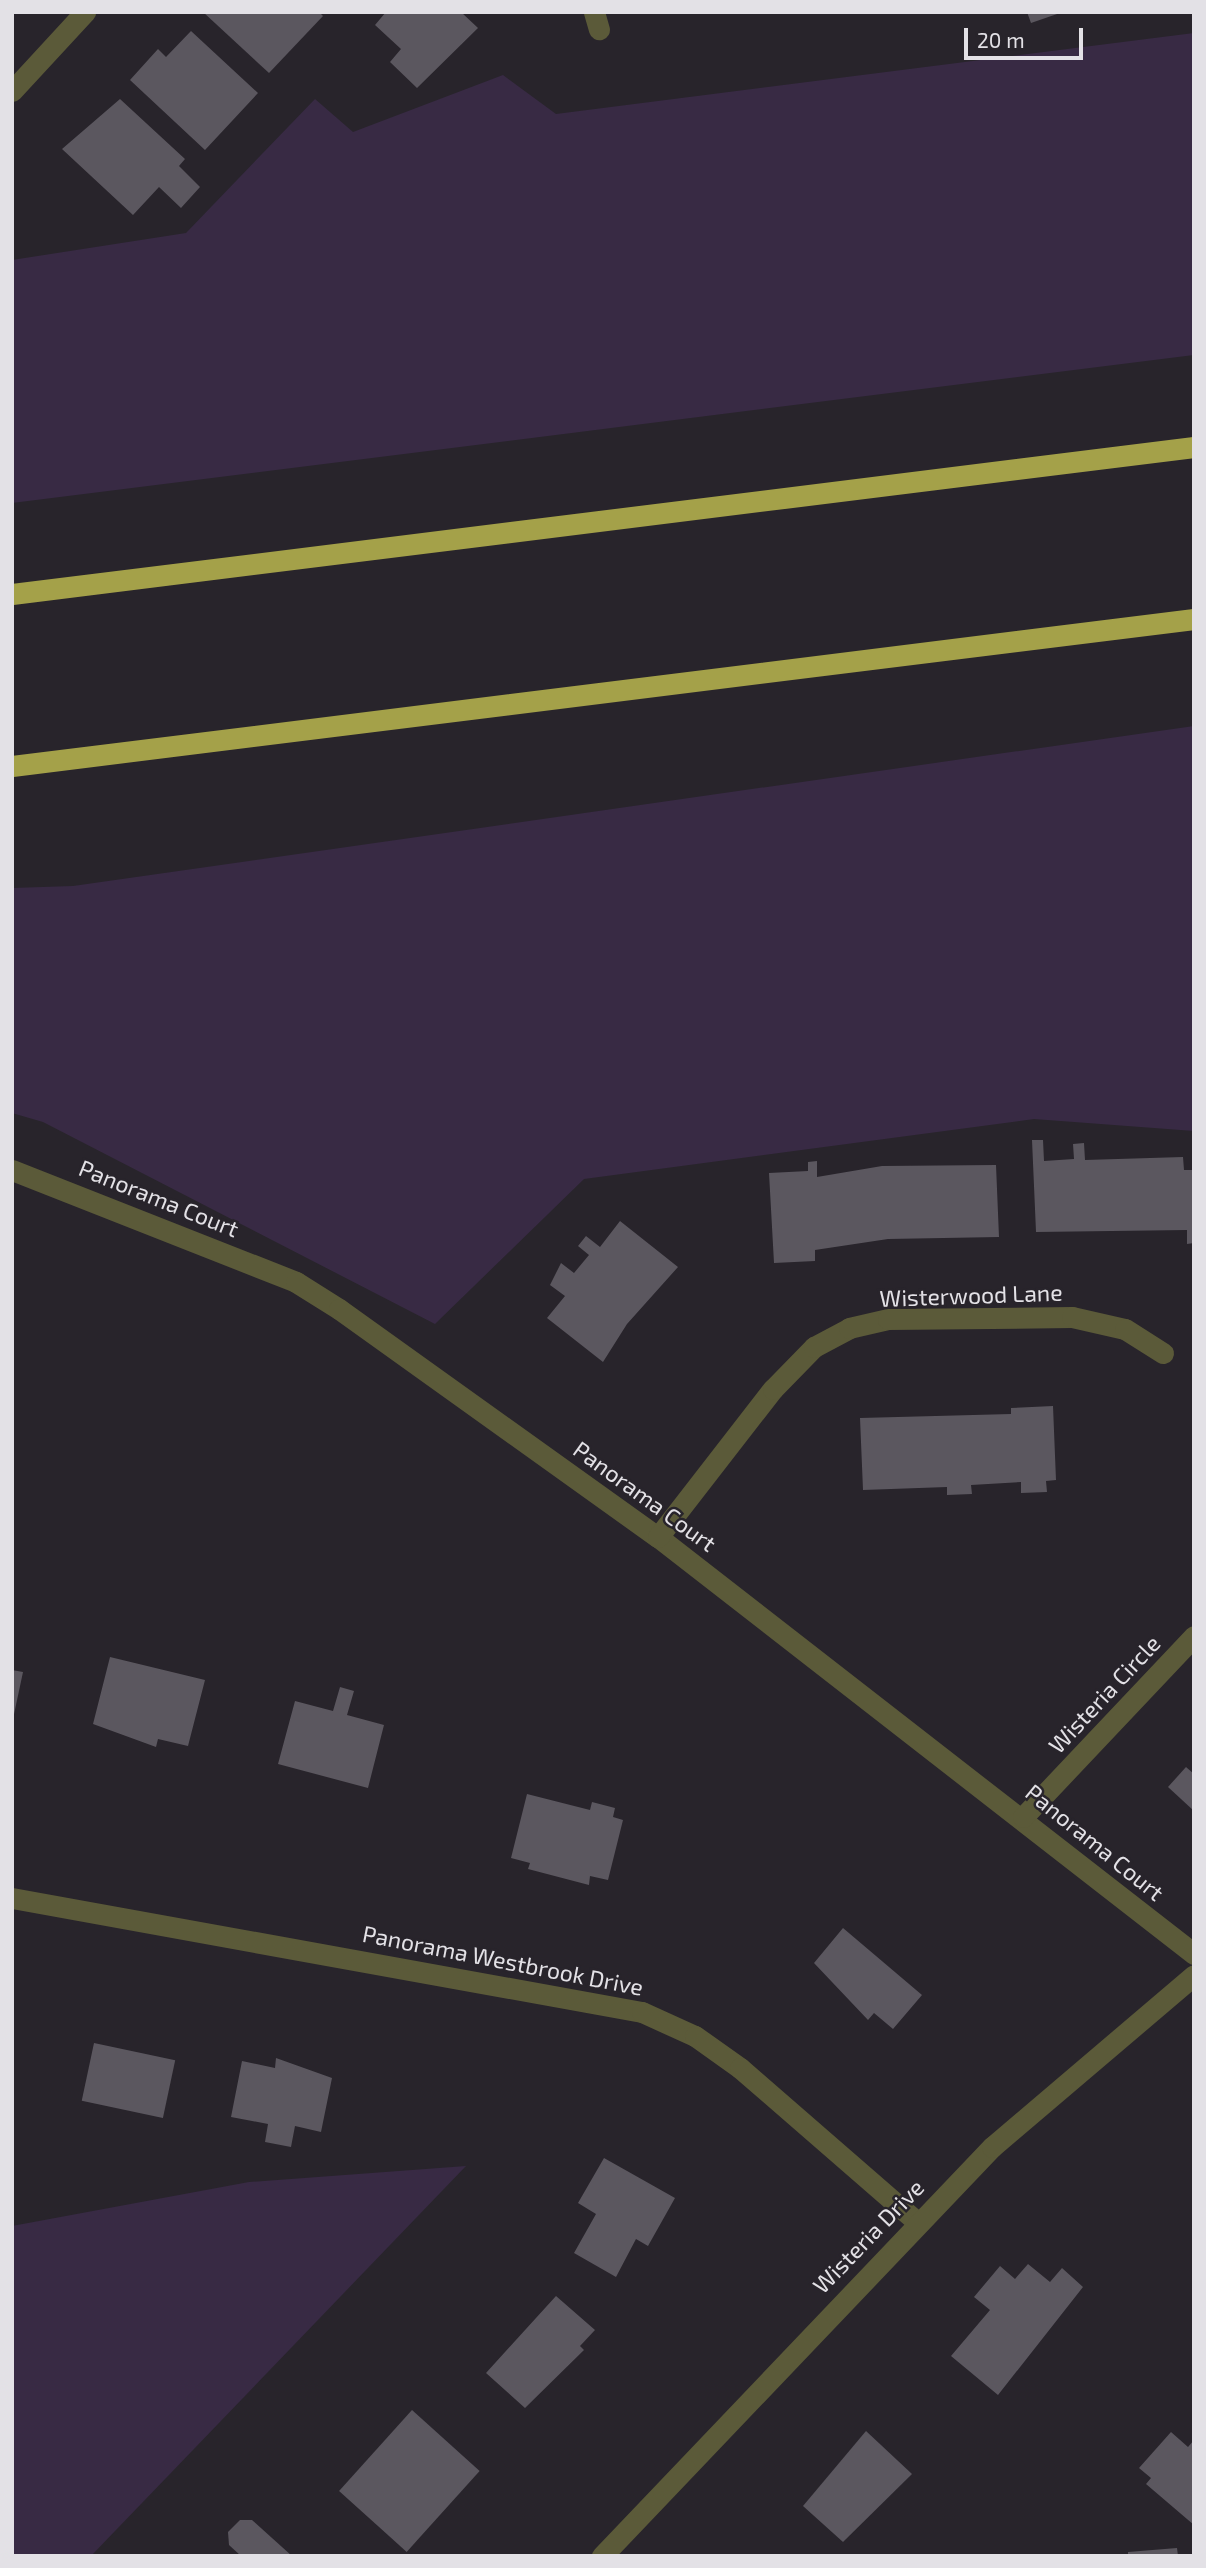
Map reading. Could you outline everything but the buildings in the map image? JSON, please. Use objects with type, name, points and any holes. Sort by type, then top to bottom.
[{"type":"highway","points":[[12,594],[1194,447]]},
{"type":"highway","points":[[12,765],[1194,619]]},
{"type":"street","points":[[12,91],[85,12]]},
{"type":"street","name":"Panorama Court","points":[[12,1170],[296,1282],[658,1536],[1023,1817],[1194,1954]]},
{"type":"street","name":"Wisterwood Lane","points":[[658,1536],[773,1389],[814,1347],[849,1328],[888,1319],[1072,1317],[1125,1329],[1163,1353]]},
{"type":"street","name":"Wisteria Circle","points":[[1023,1817],[1194,1636]]},
{"type":"street","name":"Panorama Westbrook Drive","points":[[12,1898],[642,2012],[695,2036],[740,2068],[917,2222]]},
{"type":"street","name":"Wisteria Drive","points":[[602,2556],[917,2222],[1061,2085],[1194,1975]]},
{"type":"shaded area","points":[[1194,33],[1194,355],[12,503],[12,260],[186,233],[315,99],[353,132],[503,75],[556,114]]},
{"type":"shaded area","points":[[1194,726],[1194,1131],[1034,1119],[584,1179],[435,1324],[43,1122],[12,1113],[12,888],[73,886]]},
{"type":"shaded area","points":[[466,2166],[91,2556],[12,2556],[12,2226],[249,2182]]}]
